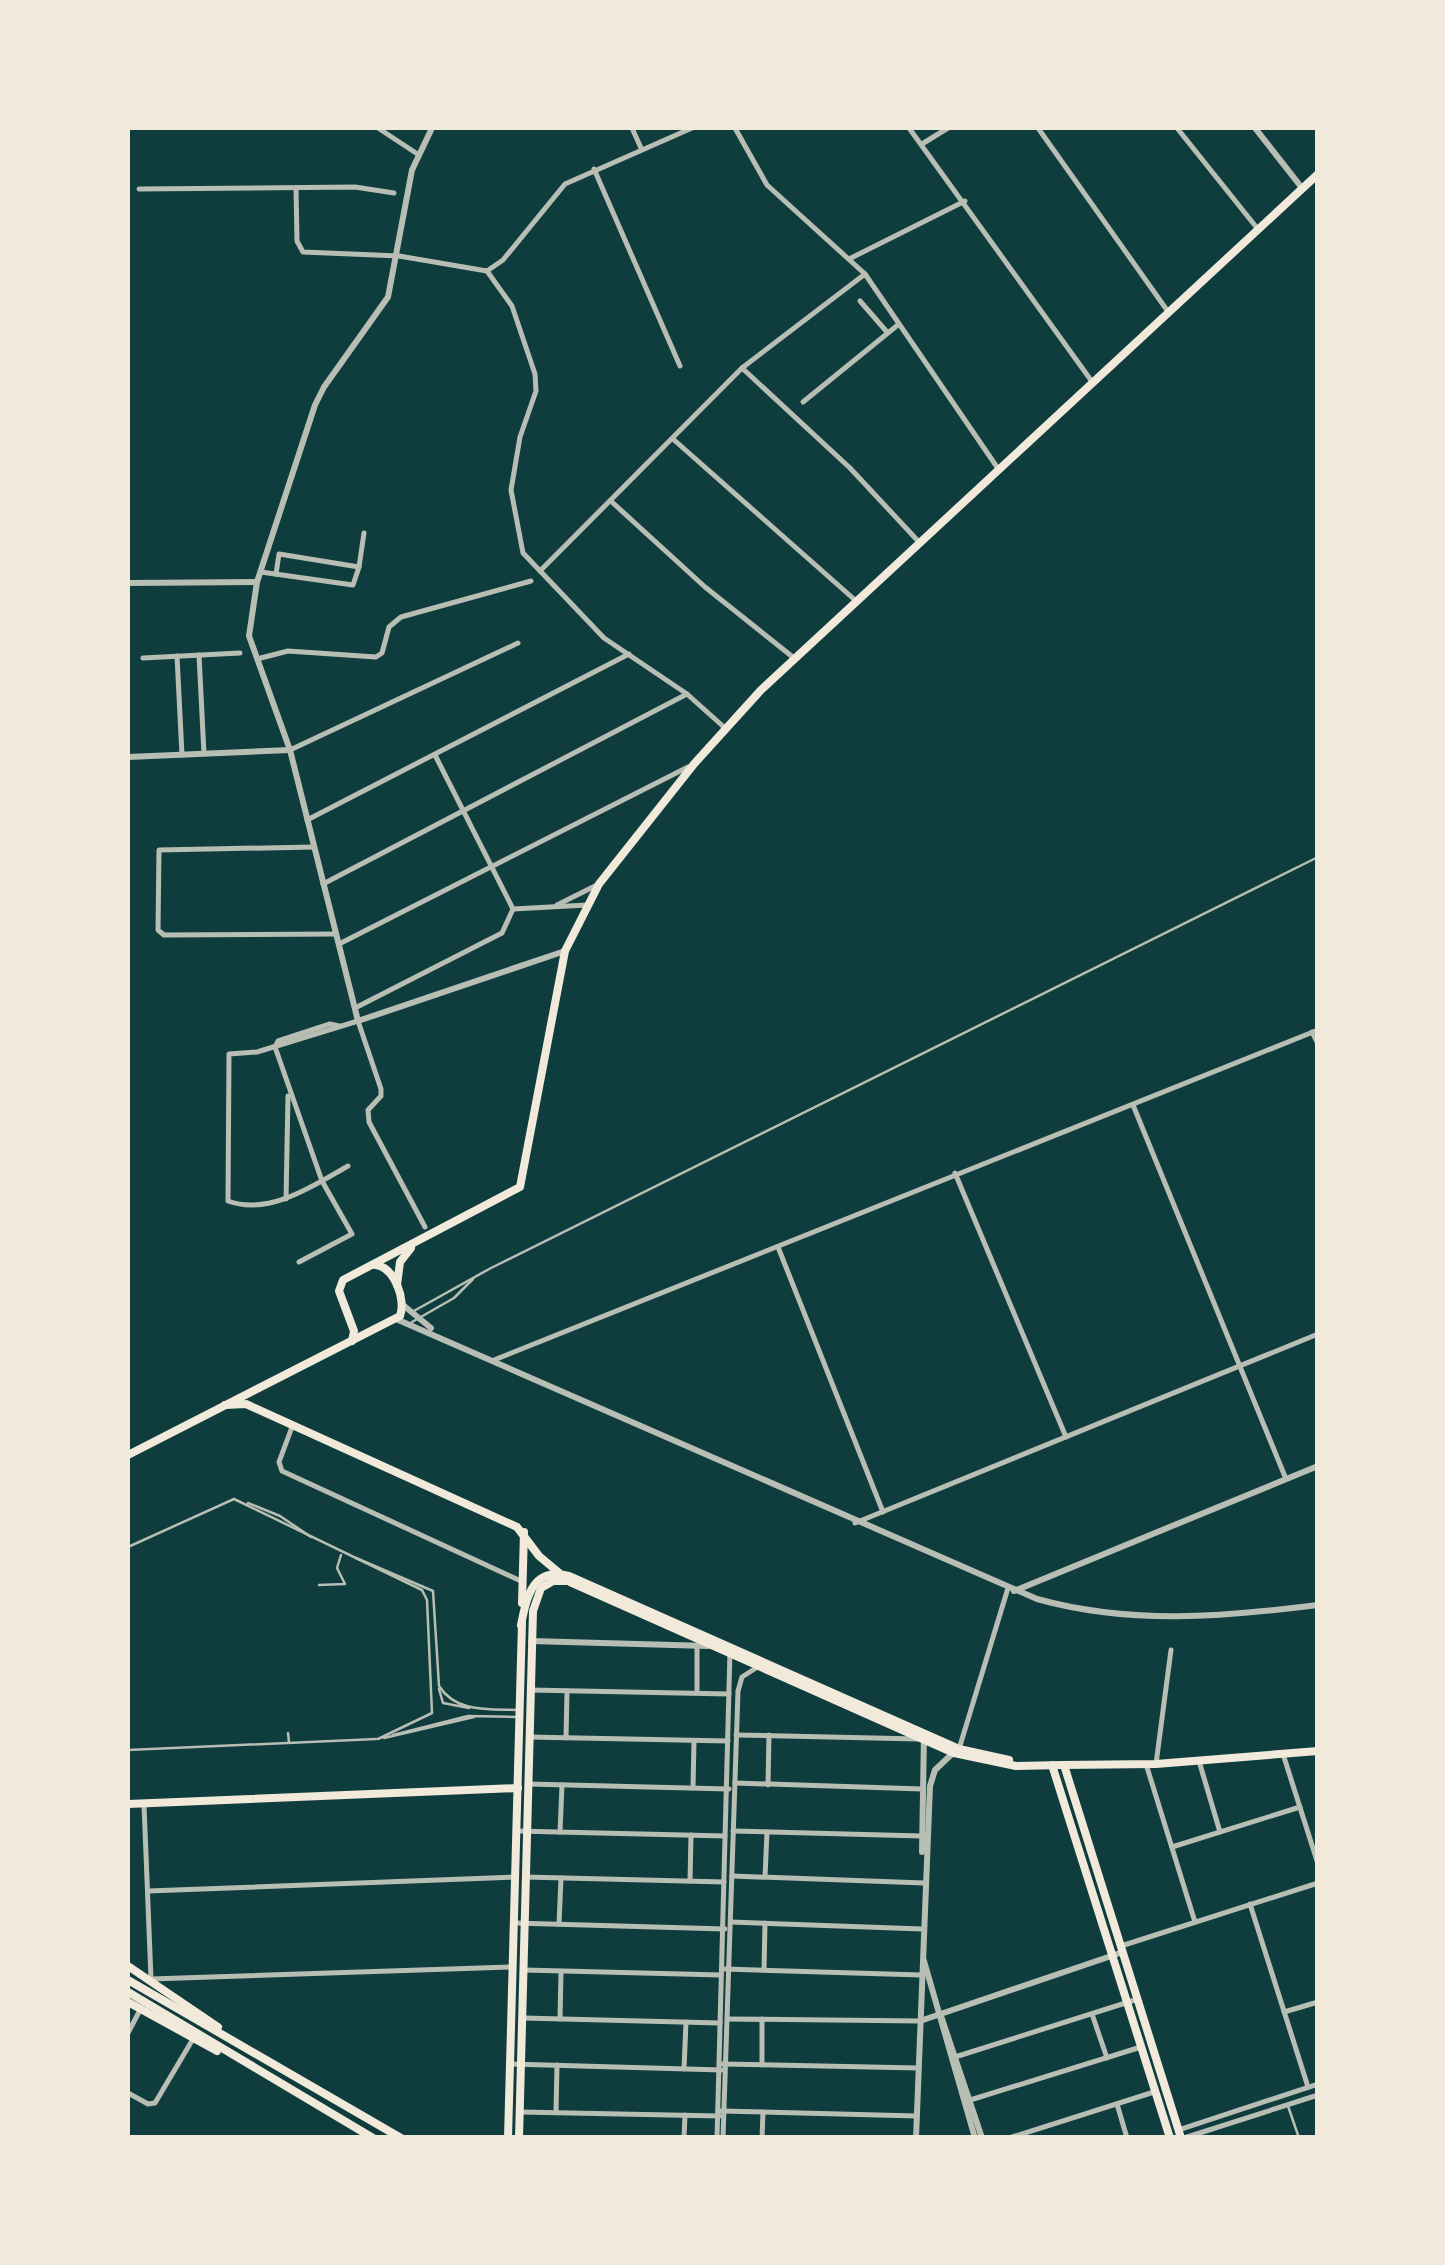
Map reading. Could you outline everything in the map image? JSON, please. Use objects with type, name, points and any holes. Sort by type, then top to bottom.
[{"type":"main road","points":[[357,1335],[339,1286],[503,1198],[523,1181],[566,952],[599,884],[694,764],[725,728],[855,600],[1318,174]]},
{"type":"main road","points":[[398,1290],[400,1262],[423,1238]]},
{"type":"main road","points":[[128,1455],[225,1405],[246,1399],[357,1335],[403,1314],[388,1269],[373,1265]]},
{"type":"main road","points":[[246,1399],[293,1425],[524,1532],[539,1556],[558,1573],[956,1751],[1052,1766],[1151,1764],[1318,1751]]},
{"type":"main road","points":[[524,1532],[519,1714],[524,1787]]},
{"type":"main road","points":[[521,1629],[532,1585],[544,1575],[558,1573]]},
{"type":"main road","points":[[519,2138],[523,1970],[515,1877],[529,1737],[531,1642],[538,1590],[553,1581],[574,1580]]},
{"type":"main road","points":[[727,1650],[923,1736]]},
{"type":"main road","points":[[1052,1766],[1169,2135]]},
{"type":"main road","points":[[1064,1766],[1182,2135]]},
{"type":"main road","points":[[128,1804],[524,1787]]},
{"type":"main road","points":[[508,2138],[512,1967],[525,1878],[521,1831]]},
{"type":"main road","points":[[1084,1868],[1095,1864]]},
{"type":"main road","points":[[128,1966],[241,2045]]},
{"type":"main road","points":[[128,1980],[401,2138]]},
{"type":"main road","points":[[128,1992],[374,2138]]},
{"type":"main road","points":[[128,2002],[252,2068]]},
{"type":"street","points":[[378,128],[419,156]]},
{"type":"street","points":[[426,1227],[369,1122],[368,1110],[382,1096],[381,1089],[354,1008],[290,750],[250,630],[257,582],[324,387],[388,298],[399,256],[403,211],[419,156],[432,128]]},
{"type":"street","points":[[632,128],[641,148]]},
{"type":"street","points":[[296,187],[297,241],[303,252],[399,256],[488,270],[503,260],[554,192],[641,148],[692,128]]},
{"type":"street","points":[[735,128],[767,185],[865,274],[1000,470]]},
{"type":"street","points":[[908,128],[966,201],[1094,383]]},
{"type":"street","points":[[922,144],[948,128]]},
{"type":"street","points":[[1038,128],[1169,313]]},
{"type":"street","points":[[1177,128],[1257,228]]},
{"type":"street","points":[[1255,128],[1302,188]]},
{"type":"street","points":[[594,170],[680,366]]},
{"type":"street","points":[[139,189],[296,187],[394,192]]},
{"type":"street","points":[[849,258],[966,201]]},
{"type":"street","points":[[488,270],[512,306],[535,374],[536,391],[520,437],[511,490],[523,553],[598,632],[687,694],[725,728]]},
{"type":"street","points":[[540,571],[612,503],[742,368],[865,274]]},
{"type":"street","points":[[860,302],[887,332]]},
{"type":"street","points":[[803,402],[899,324]]},
{"type":"street","points":[[742,368],[850,468],[919,542]]},
{"type":"street","points":[[672,439],[855,600]]},
{"type":"street","points":[[612,503],[705,587],[794,658]]},
{"type":"street","points":[[261,572],[352,585],[364,533]]},
{"type":"street","points":[[268,552],[358,567]]},
{"type":"street","points":[[276,574],[280,554]]},
{"type":"street","points":[[257,659],[288,651],[376,656],[382,652],[390,627],[400,617],[531,581]]},
{"type":"street","points":[[128,582],[257,582]]},
{"type":"street","points":[[128,757],[290,750],[518,643]]},
{"type":"street","points":[[143,658],[240,653]]},
{"type":"street","points":[[308,820],[630,654]]},
{"type":"street","points":[[199,655],[204,754]]},
{"type":"street","points":[[177,656],[182,755]]},
{"type":"street","points":[[324,884],[687,694]]},
{"type":"street","points":[[354,1008],[502,933],[512,909],[434,754]]},
{"type":"street","points":[[339,944],[694,764]]},
{"type":"street","points":[[314,847],[159,850],[157,926],[164,935],[336,934]]},
{"type":"street","points":[[552,907],[599,884]]},
{"type":"street","points":[[512,909],[587,904]]},
{"type":"street","points":[[348,1166],[286,1199],[236,1204],[225,1196],[227,1057],[233,1052],[274,1047],[566,952]]},
{"type":"street","points":[[494,1360],[1315,1031],[1318,1044]]},
{"type":"street","points":[[274,1047],[322,1181],[352,1234],[299,1262]]},
{"type":"street","points":[[286,1199],[288,1093]]},
{"type":"street","points":[[1134,1105],[1286,1479]]},
{"type":"street","points":[[955,1173],[1066,1437]]},
{"type":"street","points":[[778,1247],[884,1512]]},
{"type":"street","points":[[403,1305],[416,1320]]},
{"type":"street","points":[[396,1319],[416,1320],[449,1340],[1011,1589],[1082,1610],[1163,1618],[1204,1618],[1318,1605]]},
{"type":"street","points":[[855,1523],[1318,1334]]},
{"type":"street","points":[[293,1425],[279,1462],[282,1470],[523,1582]]},
{"type":"street","points":[[916,2138],[930,1786],[936,1770],[956,1751],[1011,1589],[1318,1466]]},
{"type":"street","points":[[521,1629],[531,1642],[697,1645],[727,1650],[733,1831],[726,1878]]},
{"type":"street","points":[[697,1645],[697,1694]]},
{"type":"street","points":[[1171,1650],[1151,1764],[1195,1922]]},
{"type":"street","points":[[720,2138],[725,1836],[738,1686],[745,1674],[760,1666]]},
{"type":"street","points":[[530,1690],[729,1694]]},
{"type":"street","points":[[566,1738],[567,1691]]},
{"type":"street","points":[[736,1734],[923,1736],[924,1883]]},
{"type":"street","points":[[768,1785],[769,1736]]},
{"type":"street","points":[[529,1737],[728,1740]]},
{"type":"street","points":[[693,1788],[694,1740]]},
{"type":"street","points":[[1283,1754],[1318,1864]]},
{"type":"street","points":[[1199,1761],[1220,1832]]},
{"type":"street","points":[[560,1832],[562,1785]]},
{"type":"street","points":[[524,1787],[768,1785],[922,1789]]},
{"type":"street","points":[[144,1803],[150,1979],[512,1967]]},
{"type":"street","points":[[1172,1847],[1300,1807]]},
{"type":"street","points":[[521,1831],[725,1836]]},
{"type":"street","points":[[733,1831],[921,1836]]},
{"type":"street","points":[[766,1877],[767,1832]]},
{"type":"street","points":[[690,1881],[692,1835]]},
{"type":"street","points":[[148,1891],[515,1877]]},
{"type":"street","points":[[525,1878],[690,1881],[766,1877],[924,1883]]},
{"type":"street","points":[[559,1924],[561,1878]]},
{"type":"street","points":[[522,2018],[920,2022],[939,2012],[1112,1956],[1195,1922],[1318,1883]]},
{"type":"street","points":[[1250,1904],[1308,2087]]},
{"type":"street","points":[[519,1924],[765,1923],[922,1929]]},
{"type":"street","points":[[764,1970],[765,1923]]},
{"type":"street","points":[[922,1954],[979,2138]]},
{"type":"street","points":[[523,1970],[764,1970],[921,1976]]},
{"type":"street","points":[[560,2019],[561,1971]]},
{"type":"street","points":[[954,2058],[1138,1999]]},
{"type":"street","points":[[1284,2012],[1318,2002]]},
{"type":"street","points":[[128,2033],[140,2010]]},
{"type":"street","points":[[1092,2014],[1107,2058]]},
{"type":"street","points":[[762,2019],[762,2065]]},
{"type":"street","points":[[684,2068],[686,2022]]},
{"type":"street","points":[[128,2093],[148,2104],[155,2103],[192,2038]]},
{"type":"street","points":[[967,2101],[1141,2047]]},
{"type":"street","points":[[510,2064],[918,2068]]},
{"type":"street","points":[[556,2112],[557,2065]]},
{"type":"street","points":[[1182,2135],[1318,2084]]},
{"type":"street","points":[[1009,2138],[1155,2092]]},
{"type":"street","points":[[1169,2135],[1182,2135],[1318,2095]]},
{"type":"street","points":[[1117,2104],[1128,2138]]},
{"type":"street","points":[[520,2112],[917,2116]]},
{"type":"street","points":[[762,2138],[763,2112]]},
{"type":"street","points":[[684,2138],[685,2115]]},
{"type":"lane","points":[[412,1312],[491,1268],[1318,857]]},
{"type":"lane","points":[[416,1320],[491,1268]]},
{"type":"lane","points":[[128,1547],[224,1501],[240,1500],[320,1544],[416,1586],[427,1600],[432,1713],[378,1739]]},
{"type":"lane","points":[[319,1585],[345,1584],[338,1568],[342,1554]]},
{"type":"lane","points":[[342,1554],[433,1591],[438,1686],[459,1704],[519,1714]]},
{"type":"lane","points":[[128,1752],[378,1739],[479,1715],[519,1714]]},
{"type":"lane","points":[[288,1733],[289,1744]]},
{"type":"lane","points":[[1288,2104],[1299,2138]]}]
